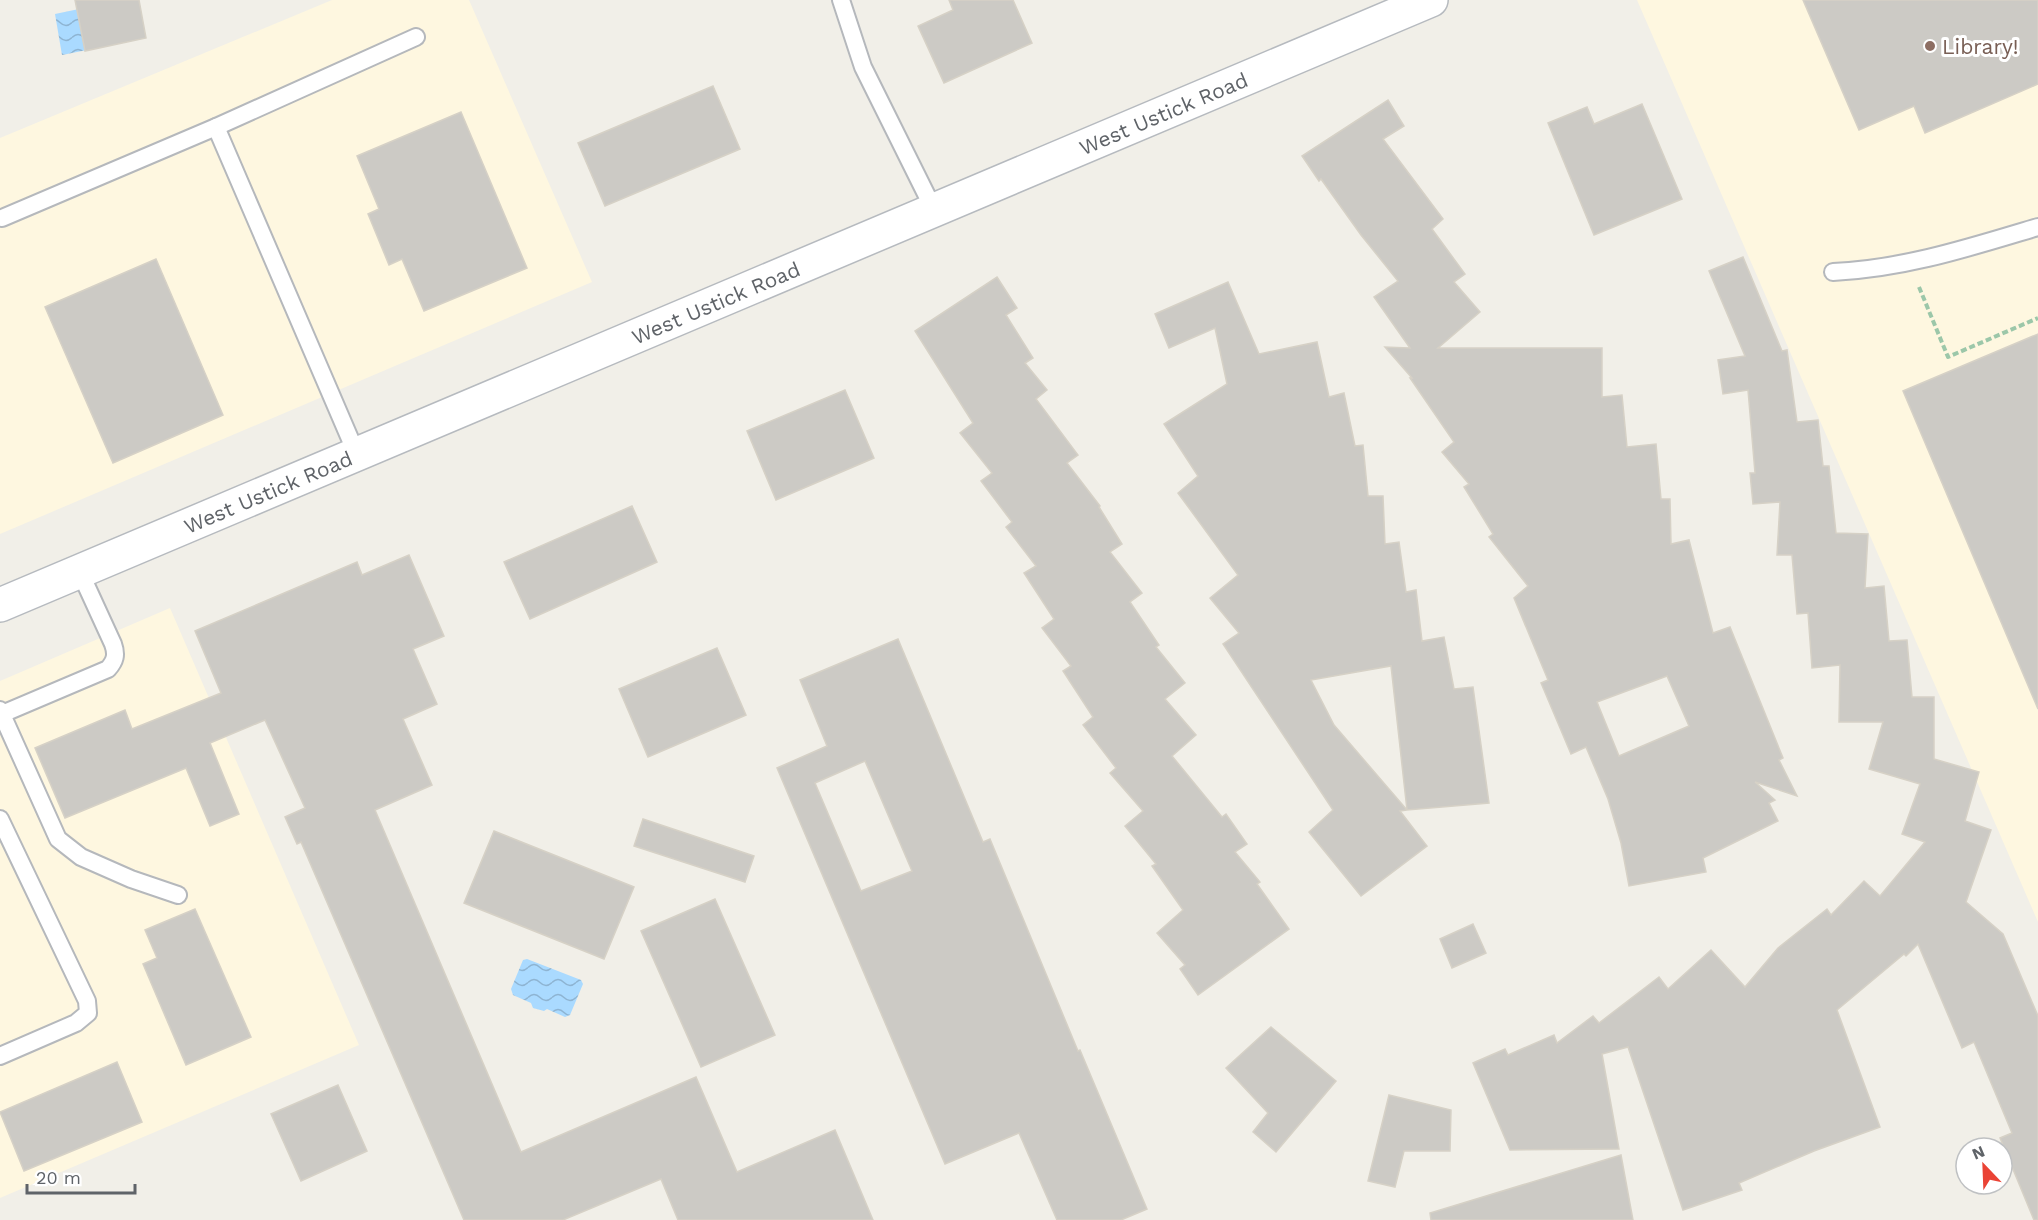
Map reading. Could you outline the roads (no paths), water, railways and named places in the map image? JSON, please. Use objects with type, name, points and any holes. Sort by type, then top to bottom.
[{"type":"main road","name":"West Ustick Road","points":[[0,605],[1431,0]]},
{"type":"lane","points":[[841,0],[863,67],[934,210]]},
{"type":"lane","points":[[2,218],[216,127],[416,37]]},
{"type":"lane","points":[[216,127],[357,455]]},
{"type":"lane","points":[[1833,272],[1893,265],[1949,253],[2038,226]]},
{"type":"lane","points":[[80,572],[113,644],[116,652],[114,661],[108,669],[1,712],[58,839],[81,857],[131,879],[178,895]]},
{"type":"lane","points":[[0,819],[87,1001],[88,1013],[76,1023],[0,1056]]},
{"type":"water","points":[[79,9],[87,50],[62,55],[55,14]]},
{"type":"water","points":[[527,959],[581,980],[583,984],[570,1015],[565,1017],[547,1009],[544,1011],[533,1008],[531,1003],[513,995],[511,989],[523,960]]},
{"type":"place","name":"Library!","points":[[1930,46]]}]
